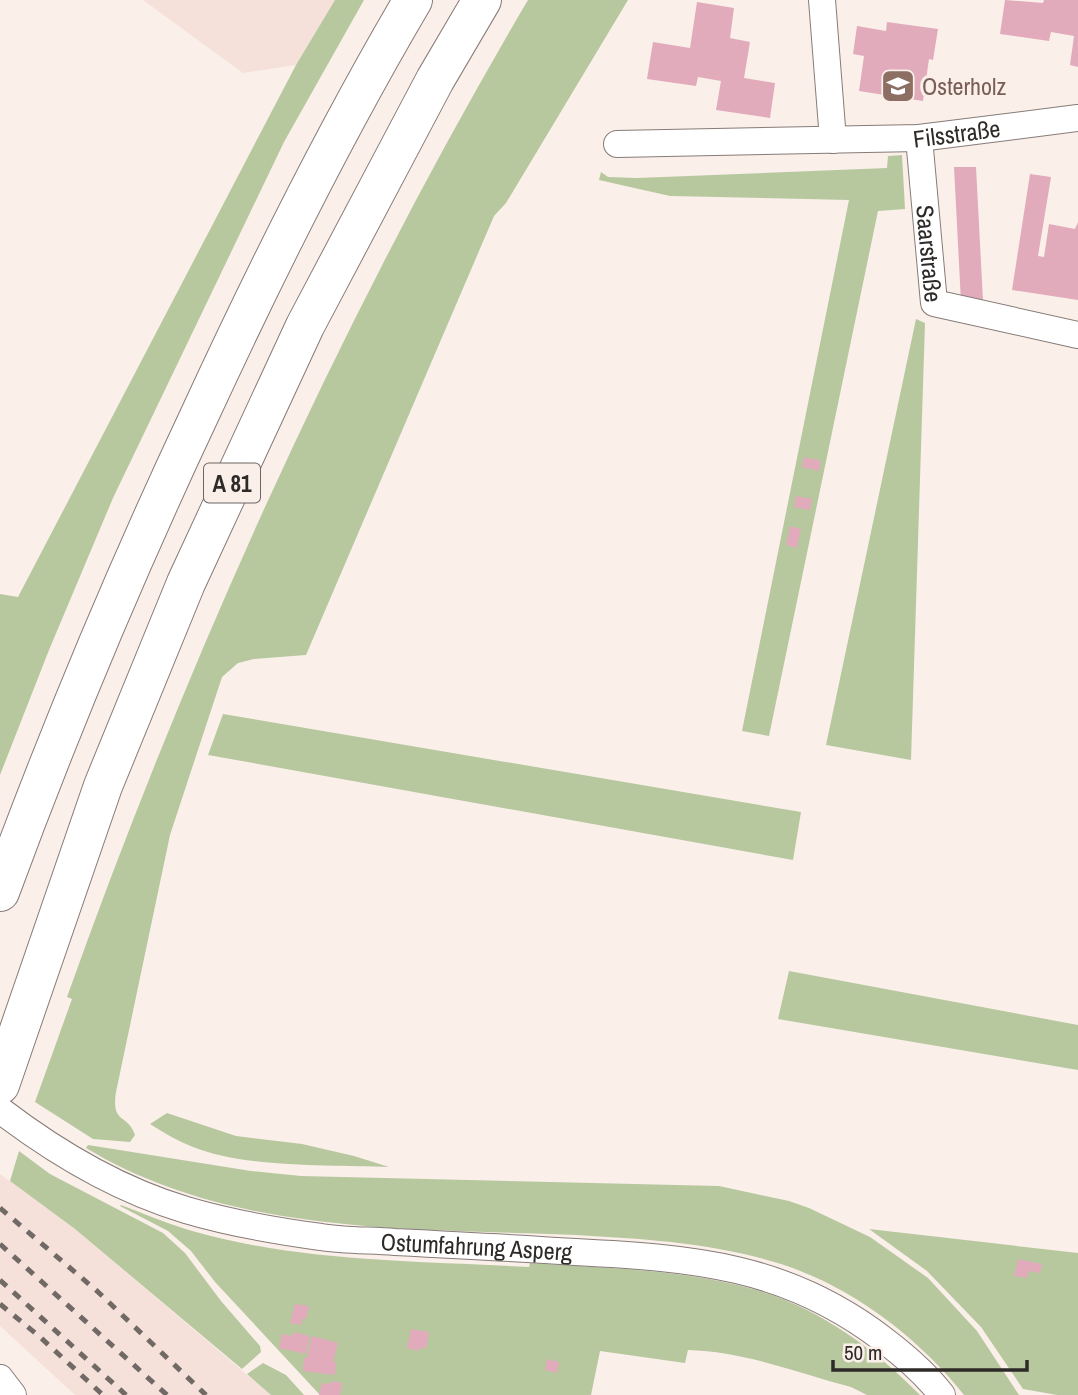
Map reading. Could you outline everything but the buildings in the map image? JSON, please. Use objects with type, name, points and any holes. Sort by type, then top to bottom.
[{"type":"highway","name":"A 81","points":[[0,892],[47,765],[131,561],[166,485],[254,297],[381,55],[413,0]]},
{"type":"highway","name":"A 81","points":[[0,1085],[103,786],[186,583],[305,326],[435,80],[482,0]]},
{"type":"street","points":[[822,0],[833,140]]},
{"type":"street","name":"Filsstraße","points":[[617,144],[919,138],[1078,118]]},
{"type":"street","name":"Saarstraße","points":[[919,138],[934,303],[1078,335]]},
{"type":"street","name":"Ostumfahrung Asperg","points":[[0,1111],[66,1156],[125,1186],[185,1210],[255,1227],[324,1238],[649,1256],[727,1266],[759,1275],[819,1298],[847,1314],[892,1346],[942,1395]]},
{"type":"street","points":[[0,1378],[13,1395]]},
{"type":"shaded area","points":[[143,0],[335,0],[296,65],[243,73]]},
{"type":"shaded area","points":[[0,1174],[75,1229],[271,1395],[75,1395],[0,1326]]},
{"type":"green space","points":[[335,0],[364,0],[284,142],[113,498],[0,775],[0,594],[18,597],[296,65]]},
{"type":"green space","points":[[528,0],[628,0],[506,203],[494,216],[306,655],[254,659],[238,663],[222,677],[170,835],[116,1092],[116,1110],[135,1135],[130,1142],[93,1139],[35,1102],[72,999],[67,997],[114,868],[218,613],[333,363],[460,119]]},
{"type":"green space","points":[[902,155],[905,209],[878,211],[769,736],[742,731],[849,200],[670,196],[599,180],[601,172],[608,177],[637,178],[887,168],[888,156]]},
{"type":"green space","points":[[916,319],[925,323],[911,760],[826,745]]},
{"type":"green space","points":[[223,714],[801,812],[793,860],[208,755]]},
{"type":"green space","points":[[789,971],[1078,1025],[1078,1070],[778,1019]]},
{"type":"green space","points":[[167,1113],[236,1136],[302,1144],[389,1167],[263,1162],[214,1154],[182,1142],[150,1124]]},
{"type":"green space","points":[[88,1145],[251,1171],[301,1176],[719,1186],[789,1201],[870,1237],[928,1278],[977,1331],[1019,1395],[964,1395],[905,1334],[858,1300],[807,1274],[756,1257],[654,1240],[387,1228],[262,1212],[201,1198],[142,1177],[86,1148]]},
{"type":"green space","points":[[19,1151],[50,1174],[163,1233],[185,1253],[221,1301],[260,1346],[261,1352],[242,1369],[75,1229],[10,1181]]},
{"type":"green space","points":[[121,1205],[196,1232],[237,1242],[319,1255],[529,1267],[530,1263],[640,1270],[749,1288],[797,1305],[842,1330],[883,1360],[920,1395],[867,1395],[851,1387],[750,1358],[688,1350],[685,1363],[600,1351],[591,1395],[320,1395],[215,1282],[191,1251],[168,1231]]},
{"type":"green space","points":[[869,1229],[1078,1253],[1078,1395],[1057,1395],[1023,1389],[981,1327],[927,1271]]},
{"type":"green space","points":[[263,1363],[286,1375],[304,1395],[271,1395],[247,1374]]},
{"type":"railway","points":[[0,1208],[97,1291],[206,1395]]},
{"type":"railway","points":[[0,1244],[167,1395]]},
{"type":"railway","points":[[0,1280],[126,1395]]},
{"type":"railway","points":[[0,1304],[103,1395]]},
{"type":"place","name":"Osterholz","points":[[898,86]]}]
